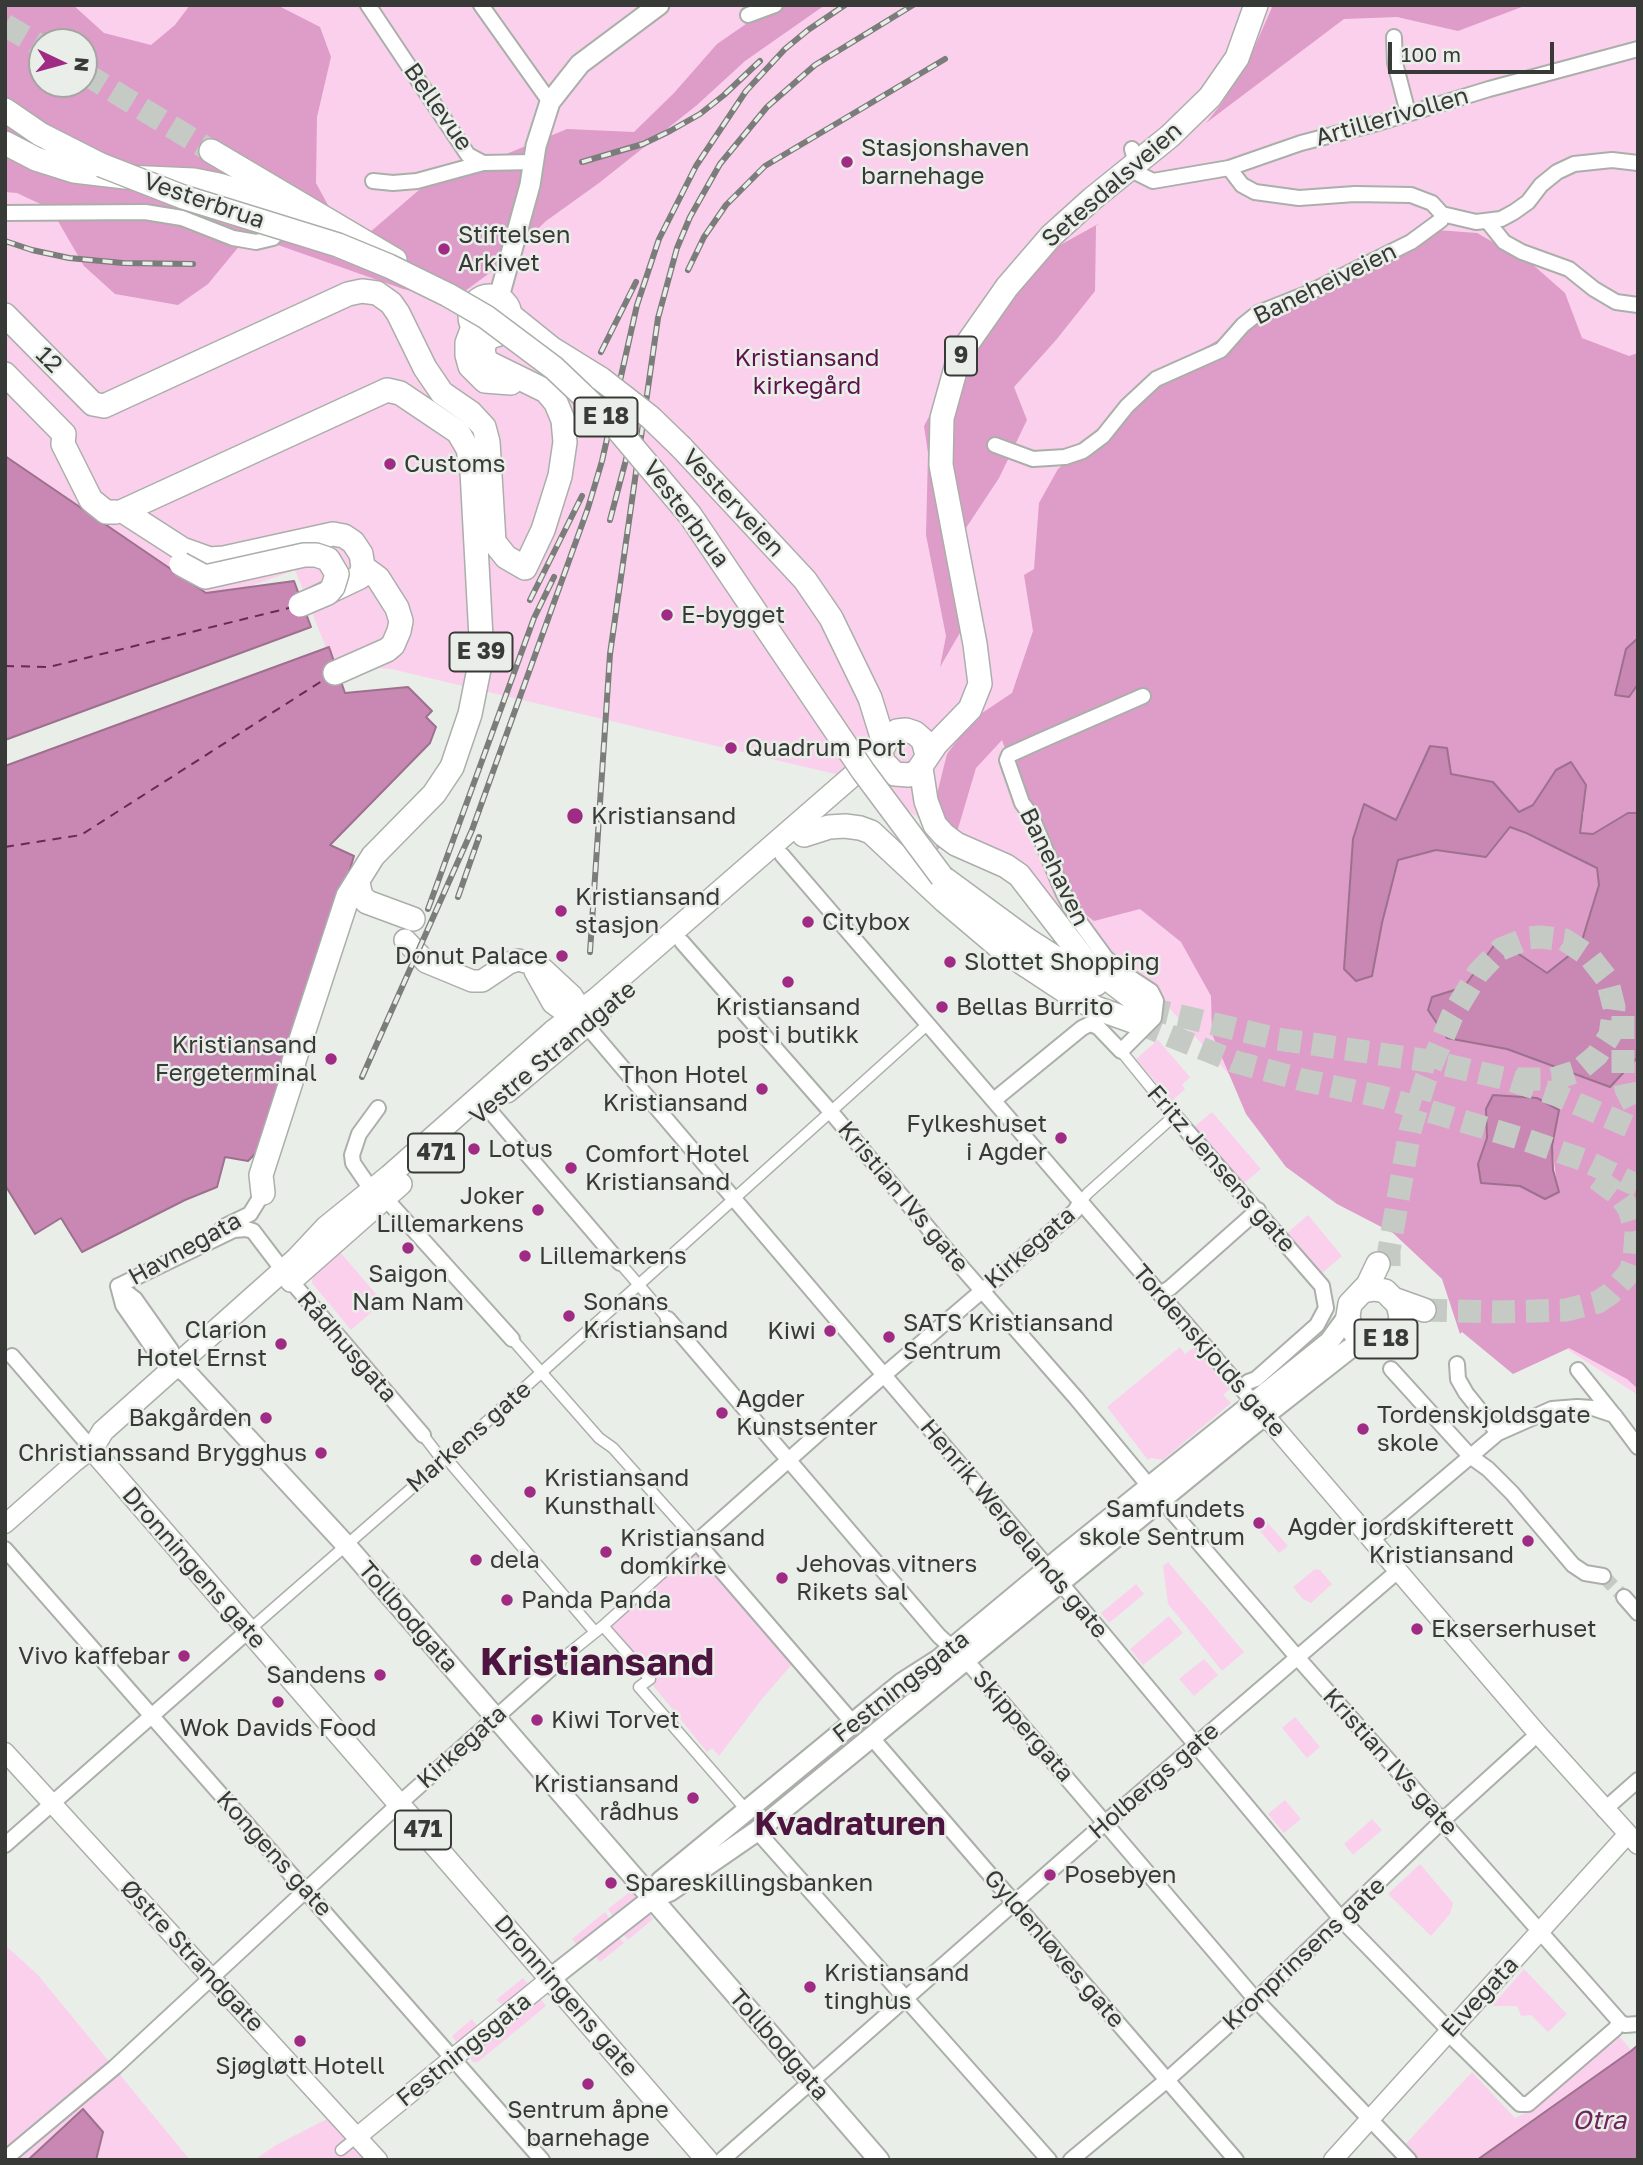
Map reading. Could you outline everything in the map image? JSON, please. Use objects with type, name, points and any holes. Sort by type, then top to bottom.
[{"type":"highway","name":"Setesdalsveien","points":[[894,750],[943,717],[960,696],[965,677],[947,551],[931,487],[928,454],[935,391],[947,357],[985,296],[1036,234],[1074,196],[1138,156],[1213,70],[1230,40],[1241,5]]},
{"type":"highway","name":"Setesdalsveien","points":[[924,762],[970,709],[980,684],[941,465],[942,418],[953,373],[984,318],[1027,263],[1066,221],[1138,156],[1200,108],[1223,81],[1244,44],[1256,5]]},
{"type":"highway","name":"E 18","points":[[5,110],[74,154]]},
{"type":"highway","name":"E 18","points":[[5,121],[36,140],[74,154]]},
{"type":"highway","points":[[5,143],[36,159],[74,171],[125,177],[194,180],[245,193],[293,211]]},
{"type":"highway","points":[[211,151],[293,211]]},
{"type":"highway","name":"Vesterbrua","points":[[74,154],[183,197],[338,245],[389,266],[486,317],[554,368],[615,426],[690,515],[863,771],[942,877],[1066,967],[1121,997],[1142,1015]]},
{"type":"highway","name":"Vesterveien","points":[[293,211],[463,298],[489,317],[551,348],[601,379],[650,417],[805,580],[831,618],[894,750]]},
{"type":"highway","name":"12","points":[[5,316],[93,404],[107,406],[181,369],[348,294],[369,291],[377,293],[391,303],[425,368],[442,393],[471,413],[484,427],[488,442],[494,542],[506,557],[525,568],[553,503],[565,442],[563,420],[552,397],[533,383],[485,381],[476,374],[467,355],[467,343],[489,317]]},
{"type":"highway","points":[[5,374],[64,434],[63,444],[88,496],[106,512],[119,512],[182,549],[210,559],[332,534],[344,536],[353,542],[361,554],[363,567],[359,577],[352,582],[300,605],[328,593],[333,587],[337,574],[328,559],[304,555],[205,577],[121,523],[119,512]]},
{"type":"highway","name":"E 39","points":[[119,512],[387,390],[400,393],[458,432],[468,449],[472,471],[481,638],[481,659],[470,714],[452,767],[434,794],[373,856],[348,896],[294,1061],[291,1082],[261,1175],[263,1193]]},
{"type":"highway","points":[[335,673],[387,650],[393,645],[399,631],[401,621],[397,608],[378,578],[363,567]]},
{"type":"highway","name":"E 18","points":[[894,750],[923,740],[926,801],[935,825],[944,835],[1006,866],[1018,875],[1087,963],[1142,1015]]},
{"type":"highway","points":[[894,750],[909,775],[924,762]]},
{"type":"highway","points":[[893,852],[888,826],[894,750]]},
{"type":"highway","points":[[804,835],[829,827],[860,828],[872,832],[919,878],[1027,967],[1097,1008],[1142,1015]]},
{"type":"highway","points":[[358,883],[361,896],[367,902],[409,930]]},
{"type":"highway","name":"E 18","points":[[1384,1265],[1401,1317],[1392,1336],[1378,1342],[1364,1340],[1352,1331],[1348,1316],[1350,1304],[1363,1291],[1384,1265]]},
{"type":"highway","name":"E 18","points":[[1363,1291],[1380,1289],[1424,1316],[1396,1330]]},
{"type":"main road","points":[[489,317],[530,184],[533,162],[550,102],[580,64],[659,5]]},
{"type":"main road","name":"Vestre Strandgate","points":[[581,1019],[682,943],[853,793],[894,750]]},
{"type":"main road","name":"Vestre Strandgate","points":[[92,1449],[110,1439],[182,1369],[379,1193],[581,1019],[673,933],[894,750]]},
{"type":"main road","name":"Vestre Strandgate","points":[[409,930],[426,962],[472,981],[482,981],[518,960],[530,963],[553,1003],[564,1012],[581,1019]]},
{"type":"main road","points":[[1259,1409],[1329,1342],[1348,1316]]},
{"type":"main road","points":[[1259,1409],[1364,1340]]},
{"type":"main road","name":"Tollbodgata","points":[[182,1369],[346,1545],[879,2160]]},
{"type":"main road","name":"Festningsgata","points":[[551,1978],[653,1898],[670,1891],[757,1830],[872,1738],[959,1653],[1259,1409]]},
{"type":"main road","name":"Dronningens gate","points":[[92,1449],[708,2160]]},
{"type":"main road","name":"Festningsgata","points":[[653,1898],[661,1881],[902,1683],[959,1653]]},
{"type":"street","name":"Bellevue","points":[[368,5],[468,155],[483,163],[533,162]]},
{"type":"street","points":[[481,5],[550,102]]},
{"type":"street","points":[[748,15],[775,5]]},
{"type":"street","points":[[1394,37],[1395,64],[1408,113]]},
{"type":"street","name":"Artillerivollen","points":[[1138,156],[1139,174],[1147,180],[1160,181],[1229,168],[1301,143],[1638,49]]},
{"type":"street","points":[[1229,168],[1242,185],[1255,192],[1299,198],[1355,194],[1411,195],[1432,203],[1443,214],[1459,219],[1488,222],[1514,212],[1528,202],[1541,185],[1557,172],[1574,164],[1612,160],[1638,163]]},
{"type":"street","points":[[373,181],[417,181],[483,163]]},
{"type":"street","points":[[5,213],[145,212],[182,218],[233,238],[257,242],[277,235],[293,211]]},
{"type":"street","name":"Baneheiveien","points":[[995,445],[1032,459],[1065,457],[1083,451],[1103,436],[1127,405],[1156,379],[1221,350],[1243,325],[1258,313],[1306,294],[1421,236],[1441,220],[1443,214]]},
{"type":"street","points":[[1488,222],[1504,242],[1522,252],[1569,269],[1616,302],[1638,305]]},
{"type":"street","name":"Banehaven","points":[[1121,1051],[1154,1018],[1156,1001],[1151,991],[1106,958],[1083,928],[1063,892],[1007,760],[1009,755],[1143,696]]},
{"type":"street","name":"Tordenskjolds gate","points":[[782,855],[1604,1810],[1633,1840]]},
{"type":"street","name":"Kristian IVs gate","points":[[682,943],[831,1112],[1297,1657],[1620,2022]]},
{"type":"street","name":"Henrik Wergelands gate","points":[[581,1019],[735,1198],[1342,1920],[1452,2035]]},
{"type":"street","name":"Markens gate","points":[[5,1845],[445,1459],[928,1024]]},
{"type":"street","points":[[994,1100],[1090,1024],[1098,1027],[1121,1051]]},
{"type":"street","name":"Fritz Jensens gate","points":[[1121,1051],[1322,1286],[1326,1308],[1317,1325],[1256,1379],[1248,1382]]},
{"type":"street","name":"Skippergata","points":[[483,1103],[788,1461],[939,1636],[959,1653],[1106,1822],[1256,2000],[1409,2160]]},
{"type":"street","points":[[378,1108],[359,1134],[352,1155],[358,1172],[599,1438],[613,1448],[853,1723]]},
{"type":"street","name":"Kirkegata","points":[[5,2159],[115,2067],[400,1803],[558,1662],[599,1629],[981,1290],[1075,1211],[1116,1166],[1174,1116]]},
{"type":"street","name":"Havnegata","points":[[118,1286],[139,1270],[250,1213],[263,1193]]},
{"type":"street","points":[[1160,1294],[1258,1210]]},
{"type":"street","name":"Havnegata","points":[[118,1286],[234,1230],[253,1231]]},
{"type":"street","name":"Rådhusgata","points":[[253,1231],[287,1276],[423,1435],[599,1629],[650,1679],[639,1687],[741,1804]]},
{"type":"street","name":"Tollbodgata","points":[[118,1286],[135,1299],[182,1369]]},
{"type":"street","name":"Dronningens gate","points":[[12,1356],[92,1449]]},
{"type":"street","points":[[1457,1364],[1458,1379],[1466,1393],[1498,1433]]},
{"type":"street","points":[[1391,1370],[1470,1457],[1488,1469],[1512,1493],[1573,1565],[1585,1573],[1603,1576]]},
{"type":"street","points":[[1578,1370],[1638,1447]]},
{"type":"street","points":[[1373,1539],[1498,1433],[1552,1409],[1577,1406],[1614,1415]]},
{"type":"street","name":"Vestre Strandgate","points":[[5,1524],[92,1449]]},
{"type":"street","name":"Kongens gate","points":[[5,1549],[542,2160]]},
{"type":"street","name":"Holbergs gate","points":[[722,2160],[1106,1822],[1399,1570]]},
{"type":"street","points":[[1624,1597],[1638,1613]]},
{"type":"street","name":"Gyldenløves gate","points":[[872,1738],[1236,2160]]},
{"type":"street","name":"Kronprinsens gate","points":[[1071,2160],[1167,2080],[1256,2000],[1442,1821],[1530,1741]]},
{"type":"street","name":"Østre Strandgate","points":[[5,1752],[378,2160]]},
{"type":"street","points":[[1604,1810],[1638,1780]]},
{"type":"street","points":[[757,1830],[1049,2160]]},
{"type":"street","name":"Elvegata","points":[[1333,2160],[1452,2035],[1540,1933],[1633,1840]]},
{"type":"street","name":"Festningsgata","points":[[341,2150],[551,1978]]},
{"type":"street","points":[[1620,2022],[1625,2025],[1638,2024]]},
{"type":"street","name":"Elvegata","points":[[1452,2035],[1520,2104],[1528,2104],[1620,2022]]},
{"type":"green space","name":"Kristiansand kirkegård","points":[[5,5],[1638,5],[1638,1395],[1457,1278],[1335,1192],[1152,989],[869,782],[391,669],[333,665],[295,570],[206,602],[5,458]]},
{"type":"green space","points":[[1158,1040],[1190,1077],[1182,1085],[1185,1089],[1172,1101],[1136,1059]]},
{"type":"green space","points":[[1212,1112],[1261,1169],[1243,1184],[1194,1127]]},
{"type":"green space","points":[[1308,1215],[1342,1256],[1320,1275],[1286,1234]]},
{"type":"green space","points":[[340,1252],[383,1302],[351,1330],[312,1283],[313,1276]]},
{"type":"green space","points":[[1197,1345],[1233,1387],[1223,1395],[1231,1403],[1163,1460],[1148,1460],[1107,1407],[1180,1347],[1185,1354]]},
{"type":"green space","points":[[1267,1522],[1288,1546],[1279,1553],[1258,1529]]},
{"type":"green space","points":[[698,1542],[794,1662],[719,1756],[712,1748],[707,1752],[605,1626]]},
{"type":"green space","points":[[1168,1562],[1244,1652],[1222,1671],[1168,1604],[1163,1566]]},
{"type":"green space","points":[[1315,1569],[1320,1570],[1332,1584],[1311,1603],[1303,1599],[1293,1587]]},
{"type":"green space","points":[[1136,1584],[1144,1594],[1109,1623],[1101,1613]]},
{"type":"green space","points":[[1169,1616],[1183,1633],[1143,1665],[1130,1649]]},
{"type":"green space","points":[[1204,1659],[1218,1675],[1194,1696],[1179,1679]]},
{"type":"green space","points":[[1295,1717],[1320,1747],[1307,1758],[1282,1728]]},
{"type":"green space","points":[[1285,1800],[1301,1819],[1284,1833],[1268,1814]]},
{"type":"green space","points":[[1372,1819],[1382,1830],[1353,1855],[1344,1844]]},
{"type":"green space","points":[[1420,1864],[1453,1903],[1450,1914],[1431,1936],[1388,1894]]},
{"type":"green space","points":[[631,1891],[637,1899],[613,1917],[608,1909]]},
{"type":"green space","points":[[605,1912],[609,1918],[577,1945],[572,1939]]},
{"type":"green space","points":[[648,1912],[653,1919],[628,1940],[622,1933]]},
{"type":"green space","points":[[619,1937],[624,1943],[600,1962],[595,1956]]},
{"type":"green space","points":[[5,1945],[38,1975],[190,2160],[96,2160],[103,2132],[83,2110],[28,2160],[5,2160]]},
{"type":"green space","points":[[1524,1969],[1567,2014],[1548,2032],[1531,2015],[1521,2016],[1517,2006],[1492,2006]]},
{"type":"green space","points":[[523,1978],[528,1984],[503,2005],[496,2000]]},
{"type":"green space","points":[[540,1998],[546,2006],[478,2062],[473,2062],[470,2058]]},
{"type":"green space","points":[[472,2019],[477,2026],[457,2043],[452,2036]]},
{"type":"green space","points":[[1619,2036],[1632,2051],[1479,2160],[1391,2160],[1472,2072],[1515,2118],[1525,2113]]},
{"type":"green space","points":[[333,2116],[371,2160],[254,2160],[276,2145]]},
{"type":"shaded area","points":[[5,5],[73,5],[104,33],[151,45],[175,25],[190,5],[277,5],[320,27],[331,57],[317,117],[316,183],[342,231],[369,233],[419,190],[567,129],[634,132],[674,93],[717,44],[772,6],[825,5],[745,61],[697,105],[599,183],[546,221],[499,266],[453,300],[403,289],[278,245],[241,244],[208,284],[178,305],[115,294],[84,266],[51,209],[17,193],[5,192]]},
{"type":"shaded area","points":[[1273,5],[1527,5],[1458,31],[1397,17],[1344,19],[1206,123],[1222,103],[1255,46]]},
{"type":"shaded area","points":[[1100,223],[1096,226],[1095,291],[1014,387],[1027,420],[999,478],[964,531],[961,631],[940,667],[946,636],[926,535],[928,453],[924,426],[1004,276]]},
{"type":"shaded area","points":[[1437,230],[1477,233],[1532,264],[1565,293],[1582,338],[1629,356],[1638,353],[1638,813],[1628,813],[1593,834],[1579,833],[1584,812],[1556,770],[1533,805],[1519,812],[1493,782],[1451,774],[1410,794],[1396,820],[1365,805],[1372,975],[1398,860],[1436,850],[1486,857],[1510,827],[1597,868],[1599,885],[1580,947],[1548,973],[1498,940],[1464,987],[1432,997],[1474,1042],[1507,1049],[1609,1087],[1638,1057],[1638,1389],[1627,1379],[1569,1348],[1513,1374],[1462,1332],[1460,1334],[1442,1279],[1393,1233],[1337,1204],[1286,1167],[1246,1114],[1212,1034],[1211,996],[1181,942],[1140,909],[1094,921],[1068,901],[1047,832],[1021,795],[1002,740],[976,768],[957,832],[937,850],[931,818],[947,754],[973,719],[1012,693],[1033,631],[1024,575],[1034,569],[1039,503],[1058,469],[1107,427],[1150,380],[1264,313]],"holes":[[[1487,1138],[1552,1146],[1558,1192],[1545,1199],[1520,1186],[1481,1183],[1478,1164]]]},
{"type":"water","points":[[5,456],[206,593],[294,581],[311,627],[5,740]]},
{"type":"water","points":[[1638,638],[1638,684],[1629,697],[1615,695],[1626,649]]},
{"type":"water","points":[[329,647],[345,693],[408,687],[432,711],[426,717],[436,727],[430,743],[330,845],[354,856],[265,1144],[248,1161],[225,1157],[217,1187],[185,1200],[82,1252],[61,1218],[35,1234],[5,1185],[5,766]]},
{"type":"water","points":[[1430,746],[1447,748],[1451,774],[1493,782],[1519,812],[1533,805],[1556,770],[1571,762],[1586,785],[1580,833],[1593,834],[1628,813],[1638,813],[1638,1057],[1610,1087],[1507,1049],[1447,1038],[1428,1010],[1432,997],[1464,987],[1498,940],[1547,973],[1580,947],[1599,885],[1597,868],[1526,833],[1510,827],[1486,857],[1436,850],[1398,860],[1372,976],[1356,981],[1344,969],[1353,839],[1364,804],[1396,820]]},
{"type":"water","points":[[1493,1095],[1537,1098],[1559,1110],[1552,1146],[1553,1170],[1559,1192],[1545,1199],[1520,1186],[1481,1183],[1478,1164],[1487,1138],[1486,1109]]},
{"type":"water","name":"Otra","points":[[1638,2045],[1638,2160],[1477,2160],[1631,2051]]},
{"type":"water","points":[[83,2109],[103,2132],[96,2160],[28,2160]]},
{"type":"ferry route","points":[[5,666],[49,667],[289,608]]},
{"type":"ferry route","points":[[5,847],[81,835],[325,679]]},
{"type":"tunnel","points":[[5,25],[28,39]]},
{"type":"tunnel","points":[[98,82],[211,151]]},
{"type":"tunnel","points":[[1389,1266],[1389,1250],[1410,1131],[1426,1078],[1452,1016],[1478,973],[1501,949],[1528,938],[1565,940],[1589,956],[1607,979],[1614,1007],[1610,1035],[1597,1055],[1578,1071],[1553,1079],[1507,1079]]},
{"type":"tunnel","points":[[1146,1008],[1278,1039],[1429,1061],[1507,1079],[1557,1095],[1638,1130]]},
{"type":"tunnel","points":[[1623,1016],[1623,1073],[1626,1089],[1638,1113]]},
{"type":"tunnel","points":[[1138,1023],[1236,1062],[1382,1097],[1526,1140],[1584,1160],[1638,1186]]},
{"type":"tunnel","points":[[1424,1310],[1566,1310],[1598,1302],[1610,1294],[1629,1273],[1634,1260],[1636,1232],[1629,1209],[1620,1196],[1593,1176]]},
{"type":"tunnel","points":[[1603,1576],[1624,1597]]},
{"type":"railway","points":[[362,1077],[472,830],[588,508],[602,461],[637,305],[659,239],[696,166],[746,91],[785,49],[845,5]]},
{"type":"railway","points":[[590,952],[610,654],[658,318],[677,248],[690,217],[720,164],[767,107],[815,65],[913,5]]},
{"type":"railway","points":[[688,270],[704,237],[726,205],[765,166],[945,59]]},
{"type":"railway","points":[[582,162],[643,144],[700,114],[760,61]]},
{"type":"railway","points":[[5,241],[69,258],[123,263],[193,264]]},
{"type":"railway","points":[[601,352],[636,282]]},
{"type":"railway","points":[[610,520],[633,433]]},
{"type":"railway","points":[[530,600],[582,496]]},
{"type":"railway","points":[[428,909],[534,618],[554,577]]},
{"type":"railway","points":[[458,897],[479,837]]},
{"type":"place","name":"Stasjonshaven barnehage","points":[[847,162]]},
{"type":"place","name":"Stiftelsen Arkivet","points":[[444,249]]},
{"type":"place","name":"Customs","points":[[390,464]]},
{"type":"place","name":"E-bygget","points":[[667,615]]},
{"type":"place","name":"Quadrum Port","points":[[731,748]]},
{"type":"place","name":"Kristiansand","points":[[575,816]]},
{"type":"place","name":"Kristiansand stasjon","points":[[561,911]]},
{"type":"place","name":"Citybox","points":[[808,922]]},
{"type":"place","name":"Donut Palace","points":[[562,956]]},
{"type":"place","name":"Slottet Shopping","points":[[950,962]]},
{"type":"place","name":"Kristiansand post i butikk","points":[[788,982]]},
{"type":"place","name":"Bellas Burrito","points":[[942,1007]]},
{"type":"place","name":"Kristiansand Fergeterminal","points":[[331,1059]]},
{"type":"place","name":"Thon Hotel Kristiansand","points":[[762,1089]]},
{"type":"place","name":"Fylkeshuset i Agder","points":[[1061,1138]]},
{"type":"place","name":"Lotus","points":[[474,1149]]},
{"type":"place","name":"Comfort Hotel Kristiansand","points":[[571,1168]]},
{"type":"place","name":"Joker Lillemarkens","points":[[538,1210]]},
{"type":"place","name":"Saigon Nam Nam","points":[[408,1248]]},
{"type":"place","name":"Lillemarkens","points":[[525,1256]]},
{"type":"place","name":"Sonans Kristiansand","points":[[569,1316]]},
{"type":"place","name":"Kiwi","points":[[830,1331]]},
{"type":"place","name":"SATS Kristiansand Sentrum","points":[[889,1337]]},
{"type":"place","name":"Clarion Hotel Ernst","points":[[281,1344]]},
{"type":"place","name":"Agder Kunstsenter","points":[[722,1413]]},
{"type":"place","name":"Bakgården","points":[[266,1418]]},
{"type":"place","name":"Tordenskjoldsgate skole","points":[[1363,1429]]},
{"type":"place","name":"Christianssand Brygghus","points":[[321,1453]]},
{"type":"place","name":"Kristiansand Kunsthall","points":[[530,1492]]},
{"type":"place","name":"Samfundets skole Sentrum","points":[[1259,1523]]},
{"type":"place","name":"Agder jordskifterett Kristiansand","points":[[1528,1541]]},
{"type":"place","name":"Kristiansand domkirke","points":[[606,1552]]},
{"type":"place","name":"dela","points":[[476,1560]]},
{"type":"place","name":"Jehovas vitners Rikets sal","points":[[782,1578]]},
{"type":"place","name":"Panda Panda","points":[[507,1600]]},
{"type":"place","name":"Ekserserhuset","points":[[1417,1629]]},
{"type":"place","name":"Vivo kaffebar","points":[[184,1656]]},
{"type":"place","name":"Sandens","points":[[380,1675]]},
{"type":"place","name":"Wok Davids Food","points":[[278,1702]]},
{"type":"place","name":"Kiwi Torvet","points":[[537,1720]]},
{"type":"place","name":"Kristiansand rådhus","points":[[693,1798]]},
{"type":"place","name":"Posebyen","points":[[1050,1875]]},
{"type":"place","name":"Spareskillingsbanken","points":[[611,1883]]},
{"type":"place","name":"Kristiansand tinghus","points":[[810,1987]]},
{"type":"place","name":"Sjøgløtt Hotell","points":[[300,2041]]},
{"type":"place","name":"Sentrum åpne barnehage","points":[[588,2084]]},
{"type":"district","name":"Kristiansand","points":[[597,1663]]},
{"type":"district","name":"Kvadraturen","points":[[850,1825]]}]
